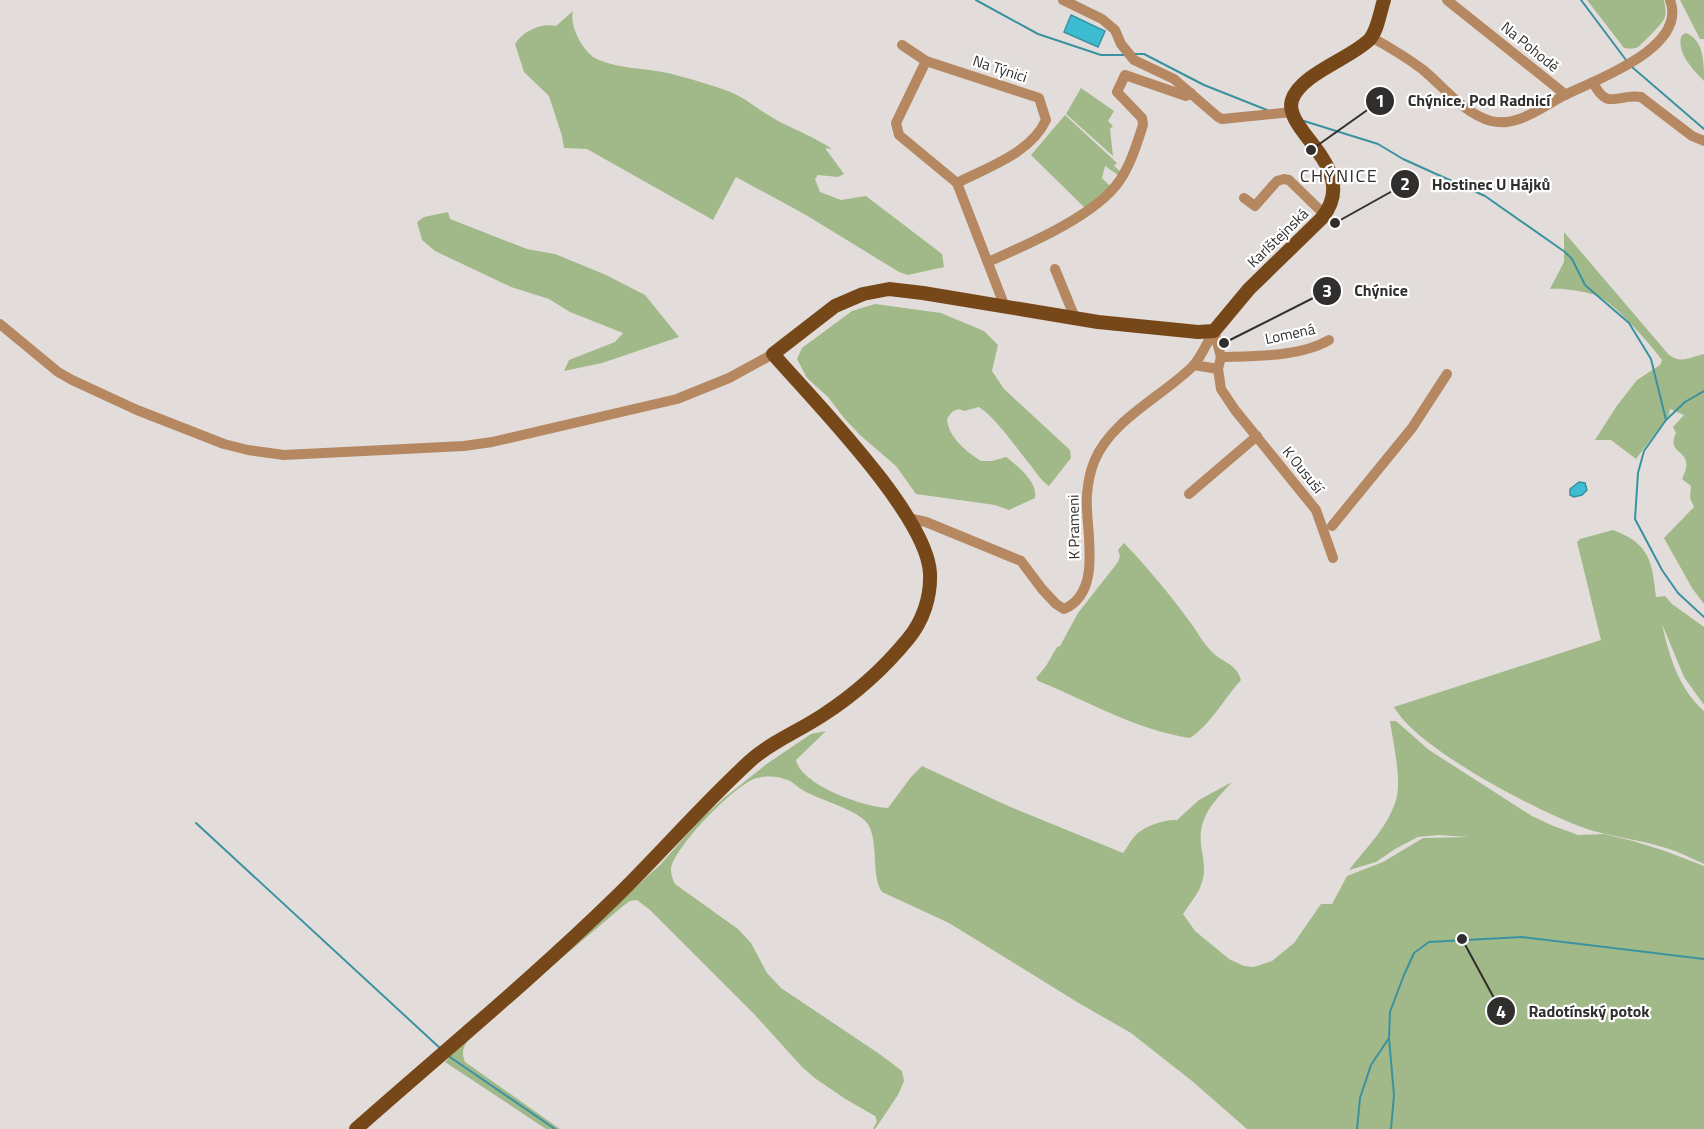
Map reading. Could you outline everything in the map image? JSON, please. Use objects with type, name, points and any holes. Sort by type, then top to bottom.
[{"type":"main road","points":[[1292,112],[1292,100],[1303,86],[1371,37],[1384,0]]},
{"type":"main road","name":"Karlštejnská","points":[[1214,331],[1249,289],[1331,206],[1334,197],[1333,181],[1322,158],[1292,112]]},
{"type":"main road","points":[[356,1129],[615,898],[751,760],[852,694],[909,638],[918,626],[929,599],[930,572],[927,557],[908,518],[874,470],[773,354],[835,306],[863,294],[883,290],[914,292],[1075,318],[1178,330],[1214,331]]},
{"type":"street","points":[[1062,0],[1102,20],[1114,30],[1121,44],[1134,60],[1174,79],[1214,115],[1222,119],[1292,112]]},
{"type":"street","name":"Na Pohodě","points":[[1447,0],[1566,94]]},
{"type":"street","points":[[1371,37],[1422,69],[1471,112],[1502,123],[1515,121],[1623,68],[1666,32],[1672,15],[1670,0]]},
{"type":"street","name":"Na Týnici","points":[[902,45],[926,61],[1039,98],[1046,120],[1041,130],[1023,148],[957,183]]},
{"type":"street","points":[[926,61],[896,123],[899,135],[957,183],[1005,306]]},
{"type":"street","points":[[988,262],[1047,236],[1085,212],[1119,183],[1143,124],[1142,118],[1117,92],[1125,75],[1186,96],[1191,93]]},
{"type":"street","points":[[1593,82],[1600,95],[1608,100],[1641,97],[1692,136],[1704,141]]},
{"type":"street","points":[[1244,198],[1255,206],[1276,181],[1284,179],[1289,180],[1325,214]]},
{"type":"street","points":[[1055,268],[1075,318]]},
{"type":"street","points":[[0,324],[58,372],[137,410],[224,444],[284,455],[464,446],[492,442],[678,399],[729,378],[773,354]]},
{"type":"street","points":[[1214,331],[1221,357],[1218,369],[1194,365],[1214,331]]},
{"type":"street","name":"Lomená","points":[[1221,357],[1289,352],[1321,345],[1329,340]]},
{"type":"street","name":"K Prameni","points":[[908,518],[926,522],[1021,561],[1041,589],[1056,604],[1065,609],[1074,605],[1084,587],[1089,568],[1090,533],[1087,495],[1089,478],[1099,452],[1120,426],[1194,365]]},
{"type":"street","name":"K Ousuší","points":[[1218,369],[1221,389],[1235,410],[1316,510],[1333,558]]},
{"type":"street","points":[[1332,526],[1412,428],[1447,374]]},
{"type":"street","points":[[1189,494],[1257,436]]},
{"type":"green space","points":[[1587,0],[1664,0],[1666,10],[1660,25],[1638,47],[1631,49],[1624,48]]},
{"type":"green space","points":[[1680,0],[1704,0],[1704,39],[1700,39]]},
{"type":"green space","points":[[573,11],[573,24],[578,38],[590,55],[595,58],[612,64],[672,74],[726,90],[774,119],[832,149],[825,148],[844,174],[838,177],[818,175],[815,179],[820,192],[841,200],[866,196],[942,254],[944,267],[908,275],[899,272],[806,215],[736,177],[713,220],[587,149],[564,148],[549,96],[524,72],[515,44],[518,39],[533,29],[556,26]]},
{"type":"green space","points":[[1686,33],[1692,36],[1700,47],[1704,81],[1690,66],[1683,54],[1680,41],[1682,35]]},
{"type":"green space","points":[[1081,88],[1114,111],[1108,121],[1113,126],[1110,129],[1113,156],[1066,114]]},
{"type":"green space","points":[[1065,115],[1117,163],[1114,166],[1121,172],[1118,175],[1105,166],[1102,178],[1110,186],[1085,208],[1031,155]]},
{"type":"green space","points":[[448,212],[450,219],[527,249],[555,254],[606,275],[645,295],[679,337],[602,363],[564,371],[569,360],[615,342],[623,333],[570,312],[549,299],[511,287],[435,251],[422,240],[417,222],[424,217]]},
{"type":"green space","points":[[1564,232],[1669,355],[1682,359],[1704,354],[1704,604],[1692,588],[1664,538],[1694,507],[1690,498],[1691,486],[1682,479],[1686,462],[1673,441],[1676,433],[1673,427],[1684,415],[1670,409],[1669,415],[1636,459],[1611,440],[1595,440],[1637,380],[1660,365],[1662,360],[1624,317],[1600,297],[1576,291],[1550,289],[1564,262]]},
{"type":"green space","points":[[875,304],[941,313],[984,331],[998,345],[992,371],[1004,389],[1070,450],[1071,458],[1049,486],[998,425],[979,407],[952,412],[947,419],[951,432],[964,449],[981,461],[1006,457],[1030,480],[1035,498],[1009,510],[995,505],[916,494],[896,466],[860,435],[828,397],[807,378],[797,359],[802,348],[852,311]]},
{"type":"green space","points":[[1613,530],[1635,541],[1647,555],[1653,573],[1656,597],[1665,596],[1672,604],[1704,627],[1704,705],[1684,677],[1662,624],[1676,671],[1688,693],[1704,711],[1704,864],[1666,848],[1590,830],[1542,810],[1454,761],[1407,724],[1394,707],[1601,640],[1577,542],[1580,539]]},
{"type":"green space","points":[[1124,543],[1165,589],[1208,648],[1239,674],[1241,680],[1211,719],[1190,738],[1131,722],[1038,681],[1036,678],[1060,646],[1078,613],[1118,562],[1120,556],[1118,550]]},
{"type":"green space","points":[[1390,721],[1396,721],[1429,750],[1532,816],[1551,825],[1578,835],[1604,834],[1633,841],[1704,866],[1704,1129],[1247,1129],[1192,1081],[1131,1033],[949,923],[882,892],[876,875],[874,843],[868,824],[848,810],[778,777],[757,778],[748,782],[721,804],[682,848],[674,860],[671,870],[672,877],[675,884],[738,929],[751,943],[767,973],[781,988],[902,1071],[904,1081],[898,1095],[875,1129],[873,1129],[877,1121],[875,1116],[847,1100],[802,1067],[755,1015],[650,910],[637,900],[630,901],[623,906],[482,1026],[464,1046],[465,1062],[560,1129],[546,1129],[445,1062],[461,1044],[660,865],[697,823],[724,798],[768,763],[811,734],[826,731],[796,760],[810,778],[835,793],[864,804],[888,808],[922,766],[1008,806],[1123,853],[1138,833],[1160,822],[1177,820],[1199,800],[1232,782],[1213,803],[1202,826],[1203,878],[1194,899],[1183,914],[1195,931],[1229,959],[1244,966],[1254,967],[1272,961],[1294,943],[1321,904],[1332,904],[1347,876],[1383,862],[1423,838],[1469,837],[1438,835],[1418,837],[1376,862],[1349,870],[1382,828],[1396,800],[1398,772]]},
{"type":"water","points":[[1071,15],[1105,31],[1098,47],[1064,32]]},
{"type":"water","points":[[1579,482],[1585,483],[1587,490],[1582,495],[1574,497],[1570,495],[1570,489]]},
{"type":"waterway","points":[[976,0],[1038,34],[1101,55],[1126,55]]},
{"type":"waterway","points":[[1581,0],[1626,60]]},
{"type":"waterway","points":[[1135,54],[1144,54],[1204,85],[1267,110]]},
{"type":"waterway","points":[[1632,67],[1704,129]]},
{"type":"waterway","points":[[1304,121],[1378,144],[1403,159],[1485,196],[1565,252],[1572,259],[1585,285],[1629,323],[1651,359],[1666,420]]},
{"type":"waterway","points":[[1704,391],[1685,402],[1666,420],[1644,451],[1638,473],[1635,519],[1662,570],[1678,593],[1704,617]]},
{"type":"waterway","points":[[196,823],[441,1049]]},
{"type":"waterway","points":[[1357,1129],[1360,1098],[1371,1065],[1389,1038],[1390,1012],[1404,975],[1414,953],[1429,942],[1522,937],[1704,959]]},
{"type":"waterway","points":[[1389,1038],[1394,1095],[1391,1129]]},
{"type":"waterway","points":[[447,1055],[555,1129]]},
{"type":"place","name":"Chýnice, Pod Radnicí","points":[[1311,150]]},
{"type":"place","name":"Hostinec U Hájků","points":[[1335,223]]},
{"type":"place","name":"Chýnice","points":[[1224,343]]},
{"type":"place","name":"Radotínský potok","points":[[1462,939]]},
{"type":"district","name":"CHÝNICE","points":[[1339,176]]}]
